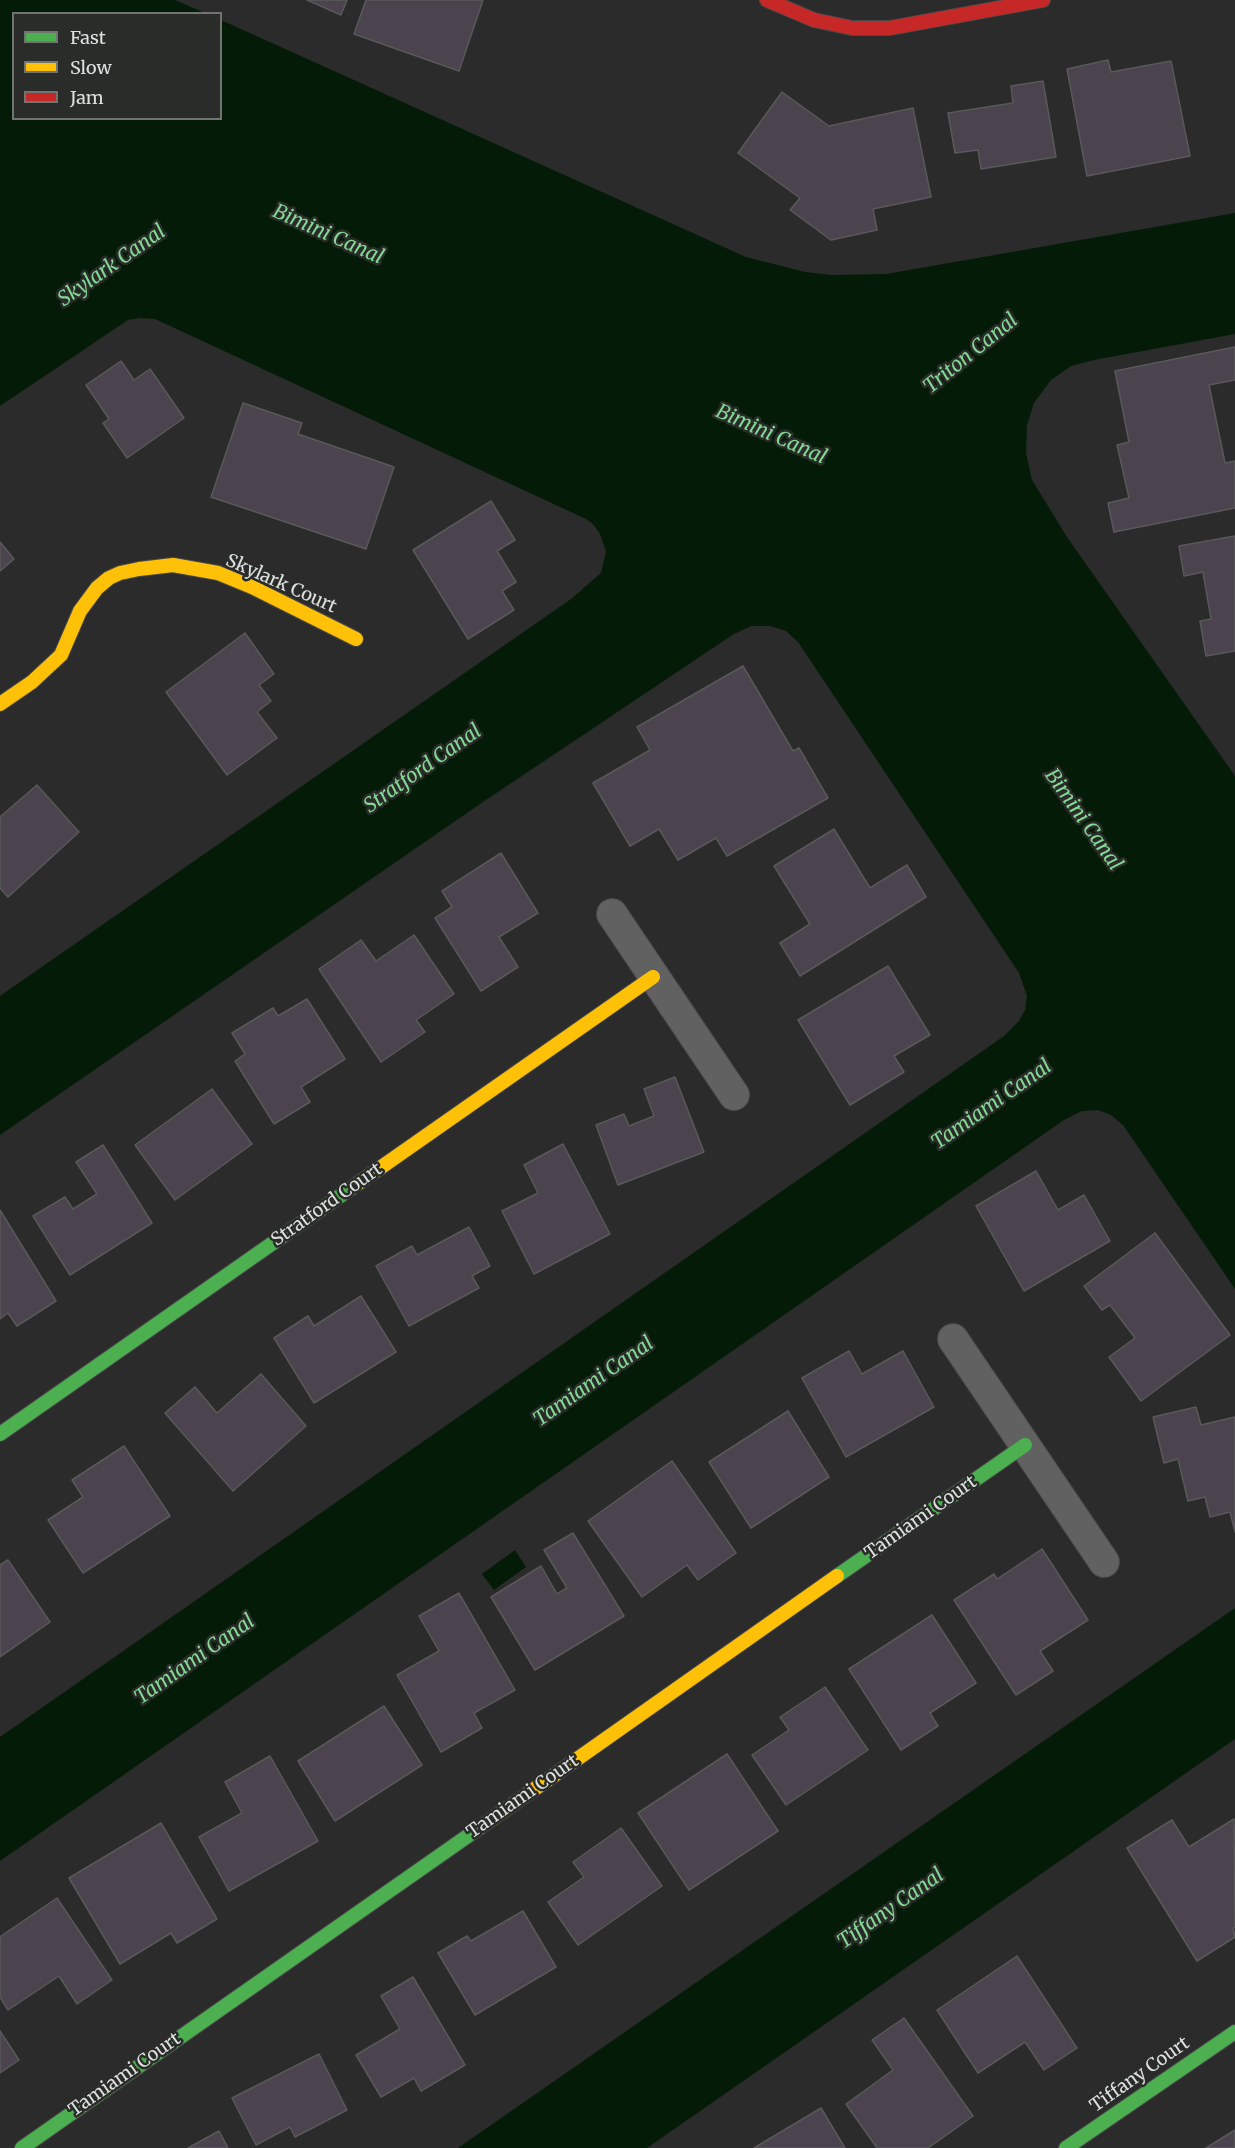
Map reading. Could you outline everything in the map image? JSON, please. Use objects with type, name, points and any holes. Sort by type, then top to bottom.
[{"type":"street","points":[[768,0],[814,20],[852,28],[881,28],[1043,0]]},
{"type":"street","name":"Skylark Court","points":[[0,704],[32,682],[61,655],[80,611],[97,588],[109,578],[120,573],[139,569],[173,565],[218,573],[252,587],[356,639]]},
{"type":"street","points":[[612,914],[734,1095]]},
{"type":"street","name":"Stratford Court","points":[[0,1434],[653,977]]},
{"type":"street","points":[[953,1339],[1104,1562]]},
{"type":"street","name":"Tamiami Court","points":[[22,2148],[1025,1445]]},
{"type":"street","name":"Tiffany Court","points":[[1066,2148],[1235,2032]]},
{"type":"water","points":[[0,0],[175,0],[203,12],[12,12],[12,120],[222,120],[222,20],[746,257],[805,272],[831,275],[886,274],[1235,213],[1235,334],[1071,366],[1051,380],[1034,403],[1027,425],[1026,453],[1032,480],[1067,537],[1235,776],[1235,1289],[1123,1125],[1111,1115],[1098,1110],[1082,1111],[1064,1120],[0,1861],[0,1737],[1004,1036],[1019,1021],[1025,1010],[1027,996],[1019,973],[798,642],[786,631],[770,626],[751,626],[734,634],[480,804],[0,1135],[0,996],[571,599],[601,573],[606,552],[600,534],[586,519],[155,319],[128,320],[0,406]]},
{"type":"water","points":[[515,1550],[526,1567],[494,1590],[482,1574]]},
{"type":"water","name":"Tiffany Canal","points":[[1235,1608],[1235,1739],[647,2148],[458,2148]]},
{"type":"building","points":[[307,0],[347,0],[341,15]]},
{"type":"building","points":[[366,0],[483,0],[459,71],[354,34]]},
{"type":"building","points":[[1108,60],[1111,72],[1171,61],[1190,156],[1087,176],[1067,69]]},
{"type":"building","points":[[1043,81],[1056,157],[981,169],[978,150],[955,153],[948,113],[1013,103],[1011,86]]},
{"type":"building","points":[[782,92],[829,126],[913,108],[931,197],[873,209],[877,230],[831,240],[790,210],[800,198],[738,153]]},
{"type":"building","points":[[1235,347],[1235,380],[1209,385],[1225,463],[1235,461],[1235,508],[1114,532],[1108,503],[1129,498],[1117,445],[1129,442],[1115,371]]},
{"type":"building","points":[[121,361],[134,380],[150,369],[184,418],[127,458],[103,423],[109,419],[86,385]]},
{"type":"building","points":[[243,403],[302,423],[298,434],[394,467],[366,549],[211,497]]},
{"type":"building","points":[[491,501],[515,540],[497,551],[516,582],[502,591],[514,610],[468,639],[413,550]]},
{"type":"building","points":[[1235,536],[1235,651],[1206,656],[1200,621],[1211,619],[1203,572],[1184,576],[1179,546]]},
{"type":"building","points":[[0,542],[14,559],[0,571]]},
{"type":"building","points":[[245,633],[274,674],[259,685],[271,701],[257,712],[277,738],[227,775],[166,692]]},
{"type":"building","points":[[743,666],[793,751],[799,748],[828,798],[727,856],[716,838],[678,860],[659,829],[630,846],[593,783],[650,750],[637,727]]},
{"type":"building","points":[[37,785],[79,832],[8,897],[0,888],[0,817]]},
{"type":"building","points":[[834,829],[870,888],[907,865],[926,897],[800,976],[780,943],[810,924],[774,866]]},
{"type":"building","points":[[501,853],[538,913],[499,937],[518,967],[481,991],[435,918],[452,907],[442,891]]},
{"type":"building","points":[[414,935],[454,994],[416,1020],[425,1032],[381,1062],[319,969],[361,940],[376,961]]},
{"type":"building","points":[[888,966],[930,1035],[894,1056],[904,1072],[850,1105],[798,1020]]},
{"type":"building","points":[[307,999],[345,1059],[301,1087],[310,1102],[274,1124],[235,1061],[245,1054],[232,1033],[273,1008],[278,1016]]},
{"type":"building","points":[[675,1077],[704,1152],[618,1185],[596,1125],[624,1114],[629,1126],[654,1116],[644,1089]]},
{"type":"building","points":[[212,1089],[252,1144],[175,1200],[135,1145]]},
{"type":"building","points":[[563,1144],[610,1234],[534,1274],[502,1211],[538,1193],[524,1165]]},
{"type":"building","points":[[103,1145],[152,1223],[70,1275],[33,1216],[65,1197],[73,1209],[97,1194],[76,1162]]},
{"type":"building","points":[[1036,1171],[1058,1210],[1084,1195],[1110,1241],[1024,1291],[976,1206]]},
{"type":"building","points":[[0,1210],[56,1301],[17,1326],[8,1313],[0,1319]]},
{"type":"building","points":[[469,1227],[490,1266],[472,1276],[479,1288],[409,1326],[376,1266],[412,1246],[417,1255]]},
{"type":"building","points":[[1155,1233],[1230,1335],[1141,1401],[1109,1357],[1135,1338],[1110,1305],[1102,1310],[1084,1286]]},
{"type":"building","points":[[361,1296],[396,1352],[314,1403],[274,1338],[308,1316],[314,1326]]},
{"type":"building","points":[[849,1351],[862,1374],[903,1351],[934,1407],[846,1457],[802,1378]]},
{"type":"building","points":[[261,1374],[306,1426],[233,1491],[165,1413],[195,1387],[217,1413]]},
{"type":"building","points":[[1196,1407],[1201,1425],[1235,1417],[1235,1532],[1230,1512],[1210,1517],[1205,1497],[1188,1501],[1178,1459],[1164,1463],[1153,1417]]},
{"type":"building","points":[[788,1411],[829,1477],[751,1528],[709,1462]]},
{"type":"building","points":[[124,1446],[170,1516],[83,1573],[48,1520],[83,1497],[72,1480]]},
{"type":"building","points":[[672,1461],[736,1553],[698,1580],[687,1565],[642,1597],[588,1521]]},
{"type":"building","points":[[573,1533],[624,1616],[535,1670],[491,1597],[541,1566],[557,1594],[567,1588],[544,1550]]},
{"type":"building","points":[[1042,1549],[1088,1620],[1040,1651],[1053,1671],[1016,1695],[954,1600],[994,1574],[997,1579]]},
{"type":"building","points":[[8,1560],[50,1622],[0,1657],[0,1565]]},
{"type":"building","points":[[459,1593],[515,1690],[474,1713],[482,1728],[441,1752],[397,1675],[439,1651],[419,1616]]},
{"type":"building","points":[[932,1615],[976,1683],[930,1713],[938,1726],[901,1750],[849,1669]]},
{"type":"building","points":[[825,1687],[868,1750],[786,1805],[752,1755],[789,1730],[780,1717]]},
{"type":"building","points":[[384,1706],[422,1765],[335,1821],[298,1761]]},
{"type":"building","points":[[727,1754],[778,1831],[689,1890],[638,1813]]},
{"type":"building","points":[[270,1756],[318,1841],[229,1891],[199,1837],[242,1813],[225,1782]]},
{"type":"building","points":[[1234,1819],[1235,1927],[1233,1928],[1235,1937],[1197,1961],[1127,1848],[1172,1820],[1189,1847]]},
{"type":"building","points":[[161,1823],[217,1919],[177,1943],[171,1933],[120,1964],[69,1878]]},
{"type":"building","points":[[621,1828],[662,1886],[578,1945],[548,1902],[584,1877],[573,1862]]},
{"type":"building","points":[[57,1898],[112,1980],[77,2004],[59,1976],[8,2010],[0,1997],[0,1937]]},
{"type":"building","points":[[523,1911],[556,1967],[475,2015],[438,1953],[467,1936],[471,1941]]},
{"type":"building","points":[[1017,1956],[1077,2048],[1044,2070],[1025,2042],[978,2073],[937,2010]]},
{"type":"building","points":[[413,1977],[465,2065],[421,2091],[414,2078],[381,2097],[356,2055],[400,2029],[381,1996]]},
{"type":"building","points":[[904,2018],[973,2116],[928,2148],[877,2148],[846,2104],[893,2070],[872,2040]]},
{"type":"building","points":[[0,2031],[19,2060],[0,2073]]},
{"type":"building","points":[[319,2054],[347,2110],[295,2137],[290,2127],[256,2145],[232,2098]]},
{"type":"building","points":[[821,2108],[845,2148],[754,2148]]},
{"type":"building","points":[[1235,2130],[1235,2148],[1206,2148]]},
{"type":"building","points":[[219,2131],[228,2148],[188,2148]]},
{"type":"traffic: fast","points":[[0,1434],[360,1182]]},
{"type":"traffic: fast","points":[[837,1576],[1025,1445]]},
{"type":"traffic: fast","points":[[22,2148],[492,1819]]},
{"type":"traffic: fast","points":[[1066,2148],[1235,2032]]},
{"type":"traffic: slow","points":[[0,704],[32,682],[61,655],[80,611],[97,588],[109,578],[120,573],[139,569],[173,565],[218,573],[252,587],[356,639]]},
{"type":"traffic: slow","points":[[360,1182],[653,977]]},
{"type":"traffic: slow","points":[[492,1819],[837,1576]]},
{"type":"traffic: jam","points":[[767,0],[814,20],[852,28],[890,28],[1043,0]]},
{"type":"water label","name":"Bimini Canal","points":[[328,235]]},
{"type":"water label","name":"Skylark Canal","points":[[112,266]]},
{"type":"water label","name":"Triton Canal","points":[[971,354]]},
{"type":"water label","name":"Bimini Canal","points":[[771,435]]},
{"type":"water label","name":"Stratford Canal","points":[[423,769]]},
{"type":"water label","name":"Bimini Canal","points":[[1083,820]]},
{"type":"water label","name":"Tamiami Canal","points":[[992,1105]]},
{"type":"water label","name":"Tamiami Canal","points":[[594,1382]]},
{"type":"water label","name":"Tamiami Canal","points":[[195,1660]]}]
